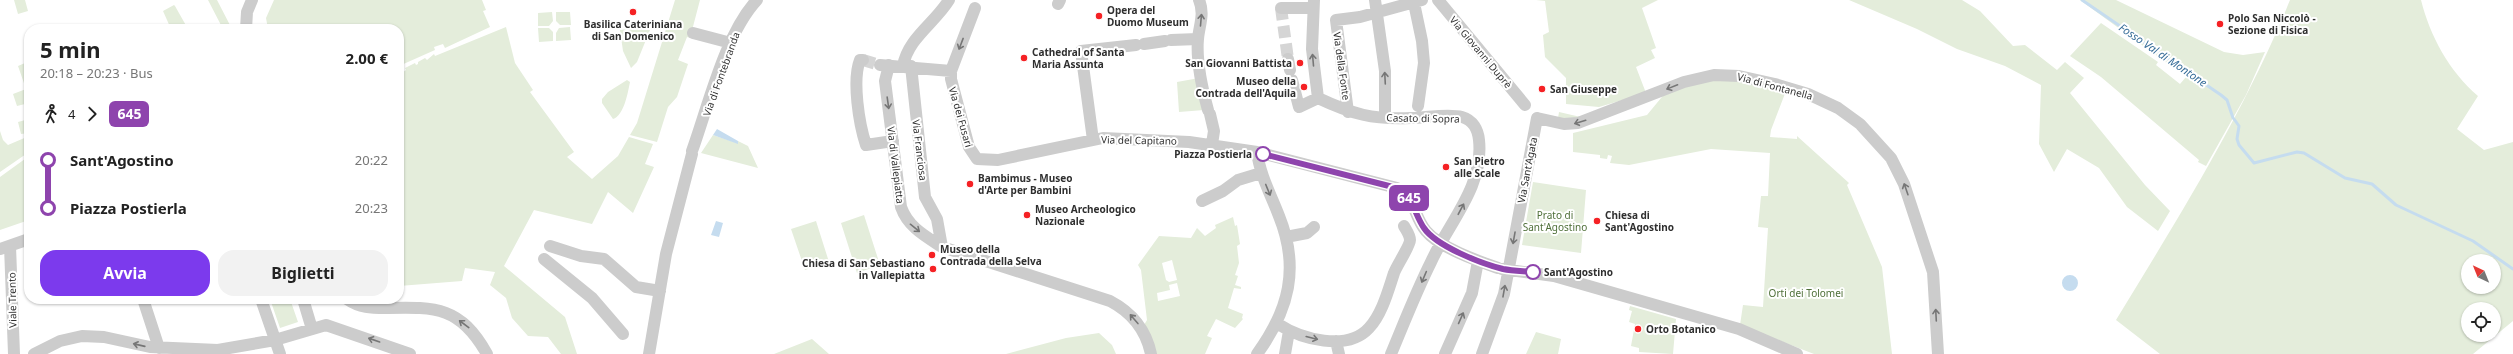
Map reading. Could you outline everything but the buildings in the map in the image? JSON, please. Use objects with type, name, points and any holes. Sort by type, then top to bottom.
[{"type":"street","points":[[246,24],[247,12],[252,0]]},
{"type":"street","name":"Via Franciosa","points":[[942,247],[940,230],[925,197],[906,54],[914,42],[949,0]]},
{"type":"street","points":[[1056,0],[1058,4],[1060,0]]},
{"type":"street","points":[[1199,0],[1202,15],[1198,39],[1209,112],[1214,131],[1212,144]]},
{"type":"street","points":[[1376,0],[1376,12],[1385,71],[1385,117]]},
{"type":"street","name":"Via Giovanni Duprè","points":[[1438,0],[1531,111]]},
{"type":"street","name":"Via di Fontebranda","points":[[649,354],[666,254],[692,153],[738,25],[753,1]]},
{"type":"street","points":[[1376,12],[1418,1],[1424,63],[1418,106]]},
{"type":"street","points":[[1281,8],[1314,4],[1312,60],[1318,98],[1299,107],[1290,70]]},
{"type":"street","name":"Via dei Fusari","points":[[975,8],[951,71],[955,101],[970,151],[980,160],[998,160],[1093,140]]},
{"type":"street","name":"Via della Fonte","points":[[1348,112],[1336,20],[1376,12]]},
{"type":"street","points":[[693,33],[731,43]]},
{"type":"street","points":[[1093,140],[1081,51],[1168,40],[1198,39]]},
{"type":"street","points":[[863,60],[860,60],[856,80],[866,145],[893,141]]},
{"type":"street","name":"Via di Vallepiatta","points":[[907,66],[885,65],[885,81],[900,202],[905,217],[913,227],[942,247],[1110,301],[1136,321],[1145,337],[1151,354]]},
{"type":"street","points":[[907,66],[951,71]]},
{"type":"street","name":"Via di Fontanella","points":[[1531,111],[1564,124],[1578,124],[1684,82],[1714,74],[1738,76],[1775,84],[1813,96],[1838,108],[1860,124],[1886,152],[1904,184],[1932,268],[1938,354]]},
{"type":"street","name":"Casato di Sopra","points":[[1318,98],[1348,112],[1360,115],[1385,117],[1454,116],[1467,119],[1476,129],[1480,148],[1477,172],[1460,210],[1440,242],[1391,354]]},
{"type":"street","name":"Via Sant'Agata","points":[[1482,354],[1502,300],[1503,269],[1531,111]]},
{"type":"street","name":"Via del Capitano","points":[[1093,140],[1119,138],[1212,144],[1257,152],[1397,188],[1410,199],[1426,231],[1440,242],[1478,261],[1503,269]]},
{"type":"street","points":[[1257,152],[1261,173],[1286,237],[1288,285],[1278,324],[1258,354]]},
{"type":"street","points":[[1202,201],[1223,191],[1238,180],[1261,173]]},
{"type":"street","points":[[1278,324],[1289,331],[1336,342],[1364,333],[1377,317],[1399,262],[1410,241],[1404,226]]},
{"type":"street","points":[[1286,237],[1307,234],[1314,227]]},
{"type":"street","points":[[5,247],[24,241]]},
{"type":"street","points":[[550,246],[582,256],[604,259],[636,287],[660,291]]},
{"type":"street","name":"Viale Trento","points":[[5,247],[14,354]]},
{"type":"street","points":[[544,259],[592,298],[624,334]]},
{"type":"street","points":[[1445,354],[1472,293],[1478,261]]},
{"type":"street","points":[[1503,269],[1544,273],[1738,329],[1797,354]]},
{"type":"street","points":[[145,304],[159,348]]},
{"type":"street","points":[[263,304],[280,354]]},
{"type":"street","points":[[304,304],[312,329]]},
{"type":"street","points":[[358,304],[364,307],[422,307],[442,311],[469,328],[487,354]]},
{"type":"street","points":[[34,354],[60,341],[82,336],[104,336],[159,348],[218,350],[275,340],[321,326],[332,326],[410,354]]},
{"type":"street","points":[[1285,354],[1289,331]]},
{"type":"street","points":[[1336,342],[1339,354]]},
{"type":"green space","points":[[14,0],[25,0],[28,11],[18,14]]},
{"type":"green space","points":[[208,0],[217,0],[229,24],[220,24]]},
{"type":"green space","points":[[274,0],[482,0],[486,10],[483,11],[490,27],[445,48],[443,44],[434,47],[435,50],[404,64],[404,24],[267,24],[266,18]]},
{"type":"green space","points":[[675,0],[700,0],[690,38],[687,37],[678,60],[688,64],[677,97],[668,107],[657,142],[630,135],[637,123]]},
{"type":"green space","points":[[1536,0],[1658,0],[1642,8],[1656,48],[1651,50],[1655,58],[1636,67],[1646,93],[1599,107],[1566,104],[1566,78],[1545,57],[1543,35],[1549,32],[1545,1]]},
{"type":"green space","points":[[1849,0],[1962,0],[1980,11],[2013,46],[2025,45],[2057,70],[2065,62],[2084,78],[2070,93],[2145,185],[2170,211],[2158,231],[2127,207],[2099,168],[2067,149],[2054,172],[2039,144],[2041,85],[2005,66],[1957,49],[1917,29]]},
{"type":"green space","points":[[2080,0],[2116,0],[2224,52],[2243,55],[2265,52],[2246,95],[2206,166],[2198,162],[2199,160],[2101,77],[2070,56],[2101,23],[2158,62],[2156,65],[2180,84],[2186,77]]},
{"type":"green space","points":[[2290,0],[2421,0],[2435,40],[2442,52],[2458,76],[2478,96],[2457,129],[2484,150],[2513,142],[2513,321],[2501,331],[2501,302],[2461,302],[2461,342],[2488,342],[2473,354],[2160,354],[2116,320],[2210,163],[2252,83]]},
{"type":"green space","points":[[174,5],[185,24],[169,24],[163,11]]},
{"type":"green space","points":[[552,12],[553,21],[549,26],[538,26],[538,13]]},
{"type":"green space","points":[[556,12],[570,12],[571,25],[560,25],[556,21]]},
{"type":"green space","points":[[506,27],[515,63],[533,90],[530,92],[574,152],[567,157],[592,179],[618,156],[629,137],[653,144],[645,164],[654,167],[633,213],[608,192],[592,224],[534,210],[504,266],[565,317],[577,354],[561,354],[548,337],[528,336],[512,318],[506,298],[490,285],[495,272],[465,268],[462,281],[404,286],[404,71],[406,70],[405,68],[415,63],[416,65],[418,64],[418,62],[425,58],[427,60],[434,54],[435,56]]},
{"type":"green space","points":[[570,27],[571,40],[556,41],[556,33],[559,28]]},
{"type":"green space","points":[[642,27],[642,30],[650,30],[637,62],[631,68],[623,51],[620,30]]},
{"type":"green space","points":[[538,28],[549,28],[553,32],[553,41],[539,42]]},
{"type":"green space","points":[[24,63],[24,83],[18,66]]},
{"type":"green space","points":[[1199,78],[1204,110],[1179,112],[1177,82]]},
{"type":"green space","points":[[627,80],[630,82],[623,109],[617,117],[613,119],[602,103],[602,99],[608,92]]},
{"type":"green space","name":"Orti dei Tolomei","points":[[1732,80],[1786,91],[1771,130],[1770,137],[1797,139],[1797,136],[1849,183],[1847,185],[1882,267],[1892,354],[1814,354],[1740,325],[1743,305],[1763,307],[1768,228],[1758,227],[1761,196],[1768,196],[1770,153],[1711,149],[1629,165],[1610,163],[1612,156],[1608,155],[1607,159],[1600,158],[1600,155],[1573,152],[1573,133],[1647,115],[1666,92],[1697,81]]},
{"type":"green space","points":[[24,90],[24,104],[17,106],[13,94]]},
{"type":"green space","points":[[1559,112],[1585,118],[1558,118]]},
{"type":"green space","points":[[24,120],[24,134],[21,134],[18,122]]},
{"type":"green space","points":[[0,131],[3,140],[8,145],[24,138],[24,155],[0,172]]},
{"type":"green space","points":[[713,135],[737,143],[738,141],[748,146],[758,168],[701,153]]},
{"type":"green space","points":[[24,160],[24,222],[0,230],[0,177]]},
{"type":"green space","name":"Prato di Sant'Agostino","points":[[1533,182],[1586,190],[1581,253],[1522,245]]},
{"type":"green space","points":[[864,215],[880,265],[857,273],[841,223]]},
{"type":"green space","points":[[1233,217],[1235,226],[1237,225],[1240,244],[1237,246],[1239,263],[1235,275],[1238,276],[1235,285],[1241,287],[1241,289],[1234,288],[1228,308],[1243,314],[1243,319],[1235,328],[1216,319],[1207,336],[1212,338],[1205,354],[1157,354],[1144,325],[1147,320],[1141,270],[1138,265],[1159,236],[1191,238],[1197,228],[1205,236],[1216,228],[1215,225]],"holes":[[[1172,260],[1177,280],[1169,282],[1166,280],[1162,263]],[[1177,283],[1180,296],[1158,301],[1157,293],[1170,290],[1169,285]]]},
{"type":"green space","points":[[816,221],[829,262],[805,270],[791,229]]},
{"type":"green space","points":[[272,304],[292,304],[298,322],[280,328]]},
{"type":"green space","name":"Orto Botanico","points":[[1630,306],[1676,319],[1673,354],[1639,352],[1639,348],[1631,346],[1635,324],[1629,322],[1632,311],[1629,310]]},
{"type":"green space","points":[[1536,332],[1561,339],[1558,354],[1526,354]]},
{"type":"green space","points":[[1099,333],[1112,345],[1116,354],[1006,354],[1066,338]]},
{"type":"green space","points":[[812,339],[829,354],[774,354]]},
{"type":"water","points":[[717,129],[738,141],[738,144],[713,135]]},
{"type":"water","points":[[716,221],[723,223],[719,237],[711,235]]},
{"type":"water","points":[[2070,275],[2076,277],[2078,283],[2076,289],[2070,291],[2064,289],[2062,283],[2064,277]]},
{"type":"waterway","name":"Fosso Val di Montone","points":[[2082,0],[2221,95],[2227,100],[2233,118]]},
{"type":"waterway","name":"Fosso Val di Montone","points":[[2234,119],[2239,126],[2237,139],[2239,145],[2254,163],[2297,152],[2304,153],[2345,178],[2372,184],[2396,205],[2473,241],[2513,269]]},
{"type":"tunnel","points":[[1281,8],[1288,59]]},
{"type":"tunnel","points":[[863,60],[880,65]]},
{"type":"bus line","name":"645","points":[[1263,154],[1362,180],[1393,186],[1403,191],[1410,199],[1421,224],[1434,238],[1478,261],[1502,269],[1533,272]]},
{"type":"place","name":"Basilica Cateriniana di San Domenico","points":[[633,12]]},
{"type":"place","name":"Opera del Duomo Museum","points":[[1099,16]]},
{"type":"place","name":"Polo San Niccolò - Sezione di Fisica","points":[[2220,24]]},
{"type":"place","name":"Cathedral of Santa Maria Assunta","points":[[1024,58]]},
{"type":"place","name":"San Giovanni Battista","points":[[1300,63]]},
{"type":"place","name":"Museo della Contrada dell'Aquila","points":[[1304,87]]},
{"type":"place","name":"San Giuseppe","points":[[1542,89]]},
{"type":"place","name":"Piazza Postierla","points":[[1263,154]]},
{"type":"place","name":"San Pietro alle Scale","points":[[1446,167]]},
{"type":"place","name":"Bambimus - Museo d'Arte per Bambini","points":[[970,184]]},
{"type":"place","name":"Museo Archeologico Nazionale","points":[[1027,215]]},
{"type":"place","name":"Chiesa di Sant'Agostino","points":[[1597,221]]},
{"type":"place","name":"Museo della Contrada della Selva","points":[[932,255]]},
{"type":"place","name":"Chiesa di San Sebastiano in Vallepiatta","points":[[933,269]]},
{"type":"place","name":"Sant'Agostino","points":[[1533,272]]},
{"type":"place","name":"Orto Botanico","points":[[1638,329]]}]
